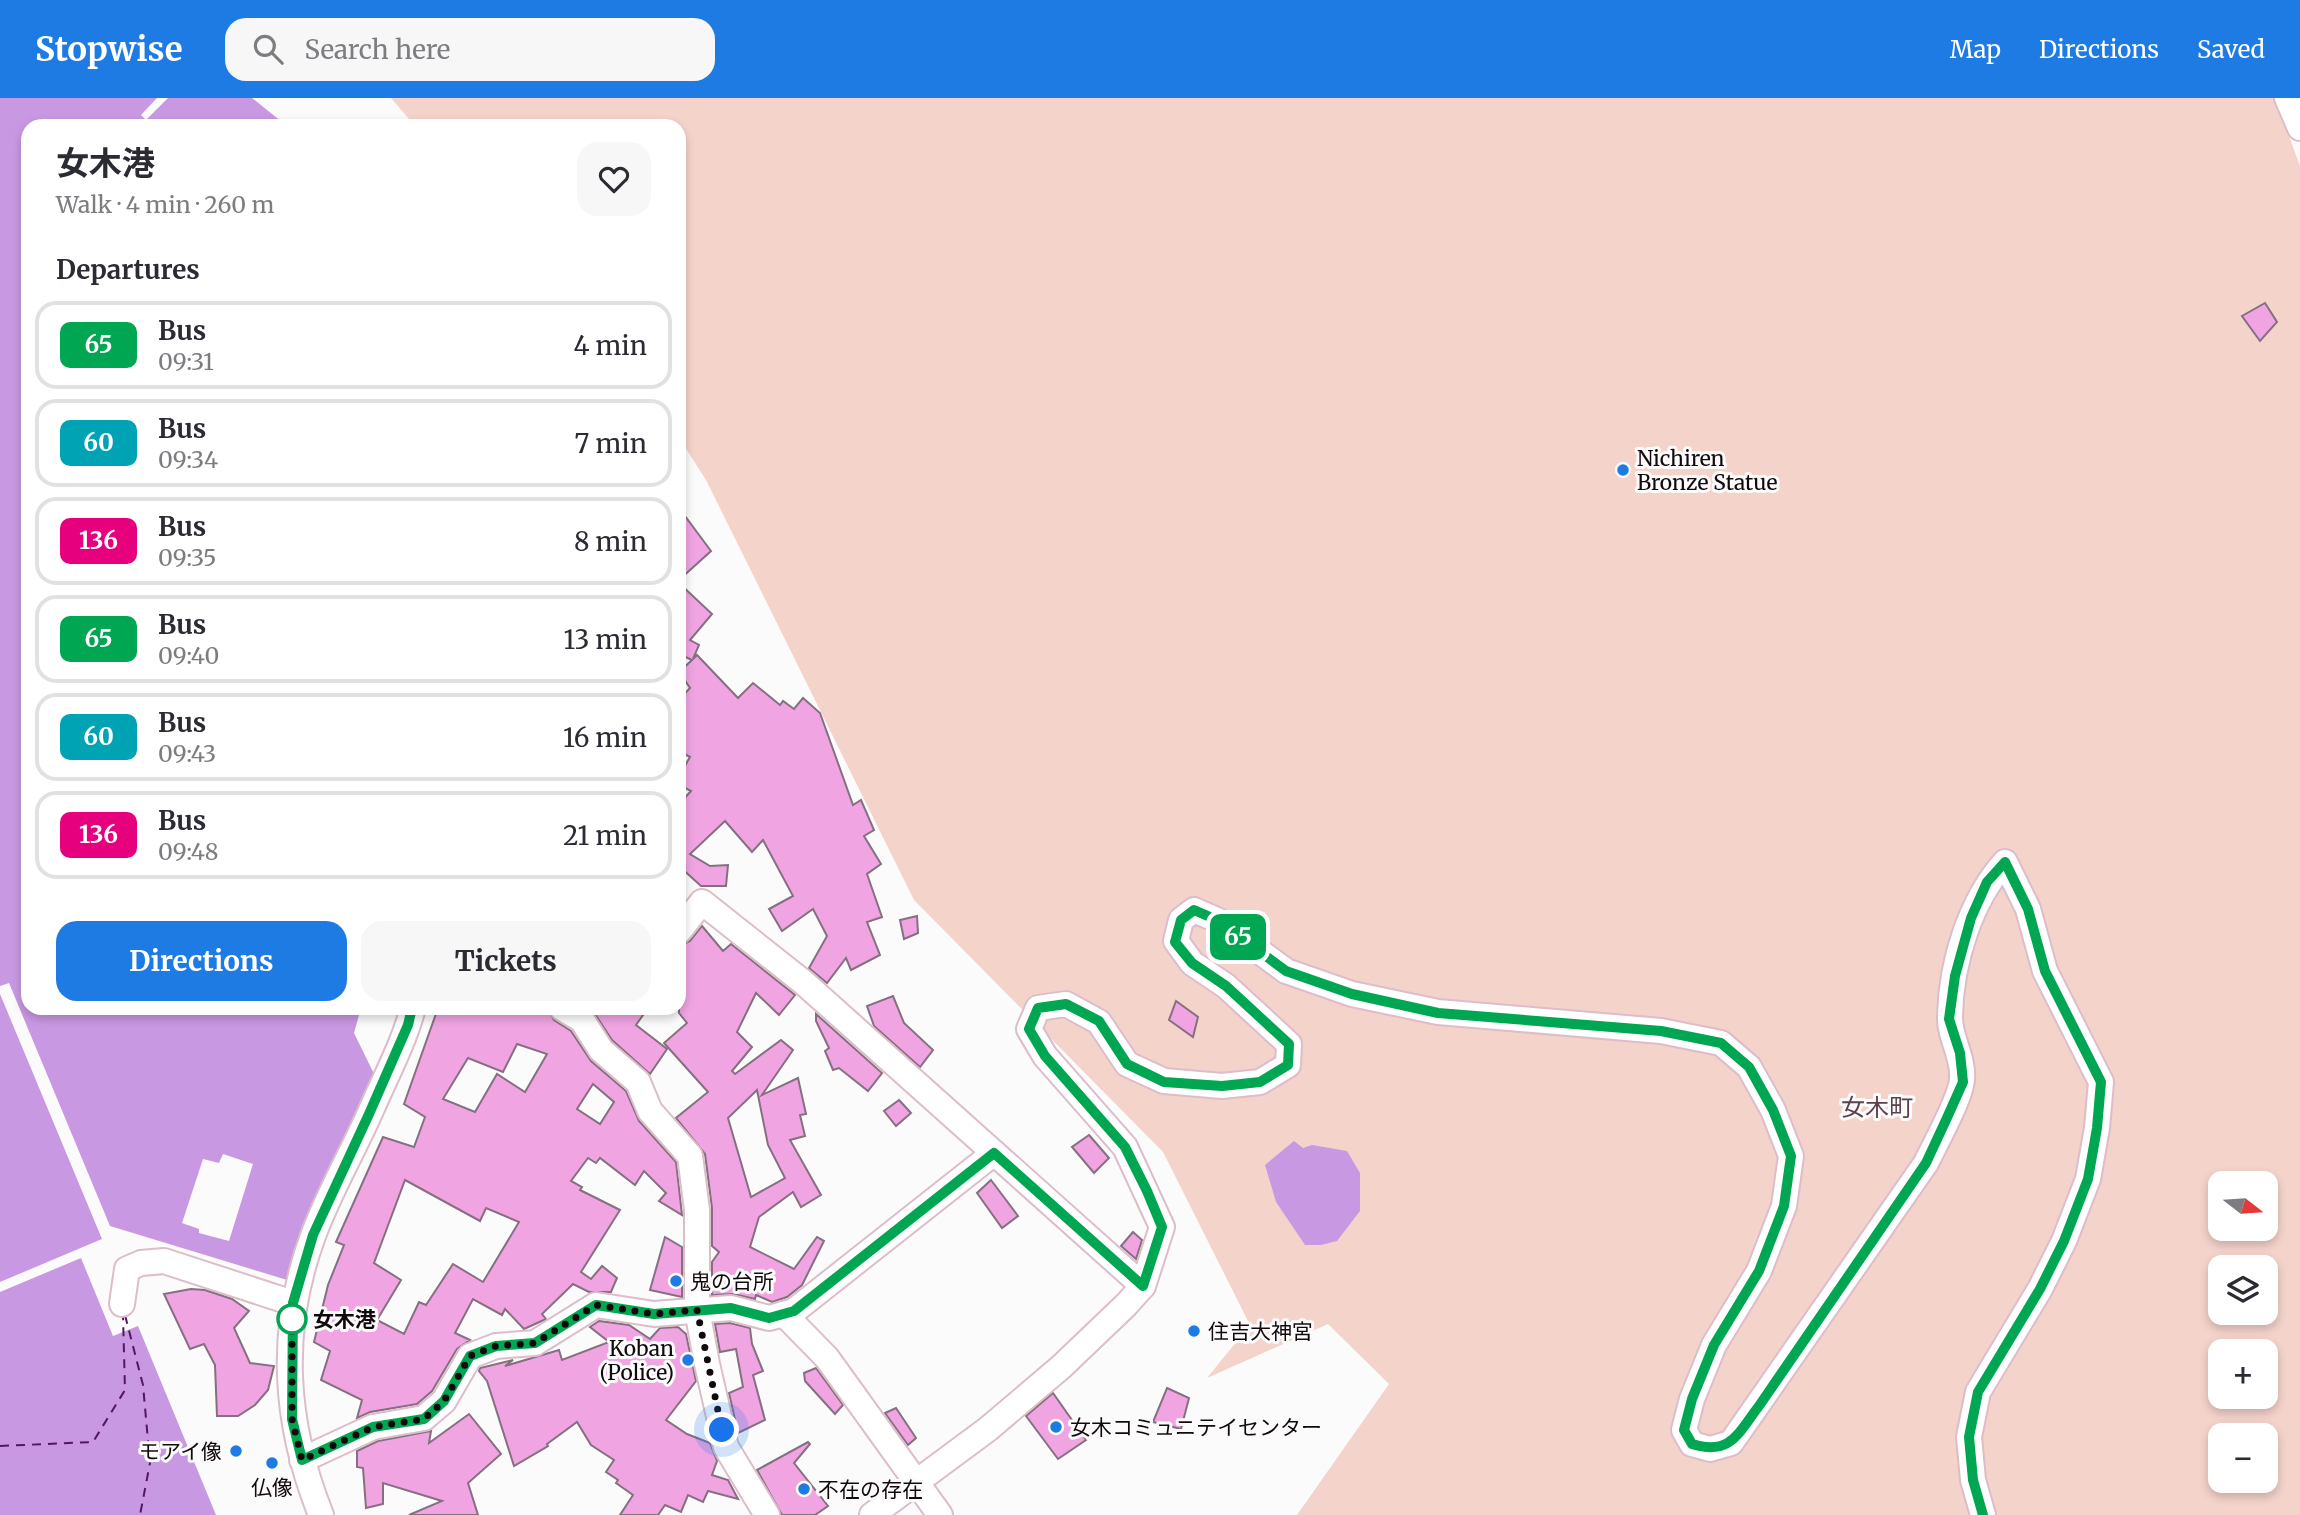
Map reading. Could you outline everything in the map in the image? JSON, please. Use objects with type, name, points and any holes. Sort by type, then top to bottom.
[{"type":"street","points":[[2287,98],[2300,128]]},
{"type":"street","points":[[872,1515],[988,1429],[1061,1367],[1143,1286],[1162,1227],[1125,1147],[1045,1056],[1029,1029],[1038,1008],[1066,1004],[1099,1021],[1127,1064],[1164,1082],[1222,1086],[1260,1082],[1288,1065],[1289,1044],[1226,986],[1192,963],[1175,942],[1181,920],[1194,910],[1217,920],[1286,971],[1352,994],[1438,1013],[1661,1031],[1721,1043],[1749,1067],[1773,1110],[1791,1156],[1784,1206],[1759,1271],[1714,1345],[1692,1399],[1684,1430],[1692,1444],[1710,1449],[1731,1443],[1926,1163],[1963,1082],[1960,1053],[1949,1019],[1955,976],[1971,918],[1987,882],[2005,862],[2028,909],[2045,971],[2101,1082],[2097,1128],[2088,1179],[2064,1241],[2040,1289],[1978,1392],[1969,1437],[1973,1480],[1983,1515]]},
{"type":"street","points":[[686,914],[702,902],[769,954],[1143,1286]]},
{"type":"street","points":[[321,1515],[302,1460],[291,1407],[293,1303],[313,1235],[369,1114],[410,1015]]},
{"type":"street","points":[[580,1015],[601,1049],[638,1082],[650,1111],[690,1156],[697,1210],[697,1310],[726,1447],[767,1515]]},
{"type":"street","points":[[302,1460],[373,1427],[424,1419],[444,1401],[470,1356],[496,1346],[535,1343],[596,1305],[654,1314],[731,1308],[769,1318],[794,1311],[994,1153]]},
{"type":"street","points":[[122,1304],[127,1269],[141,1263],[164,1261],[293,1303]]},
{"type":"street","points":[[784,1314],[827,1358],[940,1515]]},
{"type":"shaded area","points":[[0,98],[157,98],[141,115],[145,119],[21,119],[21,1012],[9,983],[0,986]]},
{"type":"shaded area","points":[[168,98],[252,98],[278,119],[147,119]]},
{"type":"shaded area","points":[[391,98],[2275,98],[2300,166],[2300,1515],[1297,1515],[1389,1384],[1328,1324],[1207,1378],[1250,1325],[1163,1152],[914,900],[706,480],[686,449],[686,119],[409,119]]},
{"type":"shaded area","points":[[0,994],[102,1239],[0,1282]]},
{"type":"shaded area","points":[[22,1015],[359,1015],[354,1033],[380,1086],[297,1283],[110,1226]]},
{"type":"shaded area","points":[[1294,1141],[1303,1148],[1312,1145],[1347,1151],[1360,1173],[1360,1211],[1337,1241],[1305,1245],[1276,1202],[1265,1165]]},
{"type":"shaded area","points":[[81,1258],[113,1336],[138,1326],[216,1515],[0,1515],[0,1292]]},
{"type":"pier","points":[[223,1154],[253,1164],[229,1241],[199,1233],[199,1229],[182,1223],[203,1159],[219,1163]]},
{"type":"building","points":[[2265,303],[2277,322],[2260,341],[2242,316]]},
{"type":"building","points":[[686,517],[711,551],[686,574]]},
{"type":"building","points":[[686,590],[712,614],[690,640],[699,645],[693,659],[697,655],[738,698],[753,683],[780,705],[783,701],[794,709],[803,698],[820,713],[853,805],[861,800],[874,830],[864,836],[881,864],[867,874],[882,917],[867,922],[880,955],[851,970],[846,958],[827,983],[809,968],[827,936],[813,909],[782,931],[769,909],[793,896],[763,840],[752,852],[725,821],[690,854],[710,866],[728,865],[726,886],[701,886],[686,872],[686,796],[691,791],[686,788],[686,764],[690,757],[686,755],[686,692],[690,688],[686,682],[686,666],[692,660],[686,657]]},
{"type":"building","points":[[917,916],[918,933],[904,939],[900,920]]},
{"type":"building","points":[[702,926],[723,951],[731,944],[795,995],[779,1015],[756,993],[737,1032],[752,1047],[732,1071],[735,1074],[781,1040],[793,1050],[762,1095],[798,1078],[806,1114],[800,1115],[805,1136],[790,1140],[821,1195],[801,1207],[793,1192],[759,1217],[750,1247],[794,1269],[817,1237],[824,1241],[802,1285],[787,1297],[772,1302],[756,1295],[755,1299],[734,1294],[712,1295],[712,1262],[719,1252],[712,1246],[712,1208],[705,1154],[676,1118],[708,1092],[664,1043],[687,1023],[681,1015],[686,1015],[686,943]],"holes":[[[757,1090],[768,1145],[785,1178],[751,1197],[728,1118]]]},
{"type":"building","points":[[893,996],[904,1023],[933,1050],[920,1067],[874,1026],[867,1006]]},
{"type":"building","points":[[1176,1001],[1198,1017],[1193,1037],[1169,1020]]},
{"type":"building","points":[[816,1014],[882,1073],[868,1091],[839,1068],[833,1070],[825,1051],[829,1048],[816,1021]]},
{"type":"building","points":[[436,1015],[551,1015],[571,1031],[591,1061],[626,1091],[639,1121],[676,1162],[682,1215],[659,1201],[666,1193],[644,1171],[635,1185],[600,1158],[596,1163],[588,1158],[571,1181],[582,1187],[580,1190],[620,1210],[581,1272],[591,1279],[602,1266],[617,1278],[611,1292],[589,1292],[573,1284],[542,1314],[546,1319],[524,1329],[505,1309],[502,1315],[473,1299],[455,1333],[470,1340],[457,1349],[432,1391],[417,1404],[370,1412],[357,1418],[362,1400],[321,1380],[330,1351],[314,1342],[328,1285],[344,1245],[336,1242],[383,1137],[414,1147],[425,1117],[404,1104]],"holes":[[[517,1044],[547,1054],[525,1092],[497,1074],[475,1112],[443,1099],[468,1058],[503,1072]],[[593,1084],[614,1102],[600,1124],[577,1109]],[[405,1180],[480,1221],[486,1208],[519,1222],[483,1282],[453,1264],[426,1305],[419,1302],[404,1334],[377,1320],[401,1280],[374,1263]]]},
{"type":"building","points":[[596,1015],[643,1015],[636,1025],[667,1049],[650,1074],[612,1040]]},
{"type":"building","points":[[899,1100],[911,1113],[896,1126],[884,1111]]},
{"type":"building","points":[[1089,1135],[1109,1158],[1094,1173],[1072,1147]]},
{"type":"building","points":[[991,1180],[1018,1216],[1002,1228],[977,1193]]},
{"type":"building","points":[[1133,1232],[1142,1240],[1136,1259],[1121,1246]]},
{"type":"building","points":[[665,1237],[682,1247],[682,1297],[650,1290]]},
{"type":"building","points":[[191,1289],[205,1290],[232,1299],[249,1311],[234,1328],[250,1363],[274,1366],[268,1390],[255,1405],[238,1416],[217,1416],[215,1365],[204,1344],[190,1349],[164,1294]]},
{"type":"building","points":[[599,1321],[629,1325],[650,1339],[660,1328],[678,1327],[686,1334],[696,1381],[666,1420],[687,1434],[710,1443],[717,1461],[712,1475],[728,1480],[738,1499],[708,1491],[703,1502],[688,1495],[681,1512],[665,1505],[658,1515],[620,1515],[633,1495],[606,1472],[614,1460],[591,1445],[577,1422],[547,1444],[548,1446],[514,1466],[487,1381],[479,1371],[480,1368],[513,1360],[505,1366],[559,1350],[562,1360],[609,1342],[590,1327]]},
{"type":"building","points":[[730,1323],[750,1328],[752,1344],[763,1371],[753,1375],[765,1420],[738,1433],[729,1393],[743,1387],[736,1349],[720,1352],[715,1324]]},
{"type":"building","points":[[816,1368],[843,1405],[835,1414],[805,1381],[804,1373]]},
{"type":"building","points":[[1167,1388],[1189,1398],[1181,1429],[1153,1422]]},
{"type":"building","name":"女木コミュニテイセンター","points":[[1053,1393],[1086,1440],[1058,1459],[1026,1416]]},
{"type":"building","points":[[896,1408],[916,1438],[908,1445],[885,1413]]},
{"type":"building","points":[[469,1414],[501,1454],[468,1483],[478,1515],[409,1515],[442,1501],[383,1483],[383,1504],[366,1508],[363,1468],[357,1467],[357,1451],[378,1441],[431,1431],[429,1443]]},
{"type":"building","points":[[808,1442],[810,1444],[794,1463],[828,1506],[815,1515],[782,1515],[757,1470]]},
{"type":"ferry route","points":[[125,1315],[143,1385],[150,1463],[140,1515]]},
{"type":"ferry route","points":[[0,1446],[93,1442],[125,1390],[123,1316]]},
{"type":"bus line","name":"65","points":[[410,1015],[369,1114],[313,1235],[293,1303],[290,1338],[292,1419],[302,1460],[373,1427],[424,1419],[444,1401],[470,1356],[496,1346],[535,1343],[596,1305],[654,1314],[731,1308],[769,1318],[794,1311],[994,1153],[1143,1286],[1162,1227],[1147,1191],[1125,1147],[1045,1056],[1029,1029],[1038,1008],[1066,1004],[1099,1021],[1127,1064],[1164,1082],[1222,1086],[1260,1082],[1288,1065],[1289,1044],[1226,986],[1192,963],[1175,942],[1181,920],[1194,910],[1217,920],[1286,971],[1352,994],[1438,1013],[1661,1031],[1721,1043],[1749,1067],[1773,1110],[1791,1156],[1784,1206],[1759,1271],[1714,1345],[1692,1399],[1684,1430],[1692,1444],[1710,1449],[1731,1443],[1759,1406],[1926,1163],[1963,1082],[1960,1053],[1949,1019],[1955,976],[1971,918],[1987,882],[2005,862],[2028,909],[2045,971],[2101,1082],[2097,1128],[2088,1179],[2064,1241],[2040,1289],[1978,1392],[1969,1437],[1973,1480],[1983,1515]]},
{"type":"place","name":"Nichiren Bronze Statue","points":[[1623,470]]},
{"type":"place","name":"鬼の台所","points":[[676,1281]]},
{"type":"place","name":"女木港","points":[[292,1319]]},
{"type":"place","name":"住吉大神宮","points":[[1194,1331]]},
{"type":"place","name":"Koban (Police)","points":[[688,1360]]},
{"type":"place","name":"女木コミュニテイセンター","points":[[1056,1427]]},
{"type":"place","name":"モアイ像","points":[[236,1451]]},
{"type":"place","name":"仏像","points":[[272,1463]]},
{"type":"place","name":"不在の存在","points":[[804,1489]]},
{"type":"district","name":"女木町","points":[[1877,1107]]},
{"type":"route","points":[[292,1319],[292,1419],[302,1460],[373,1427],[424,1419],[444,1401],[470,1356],[496,1346],[535,1343],[596,1305],[654,1314],[697,1310],[722,1430]]}]
